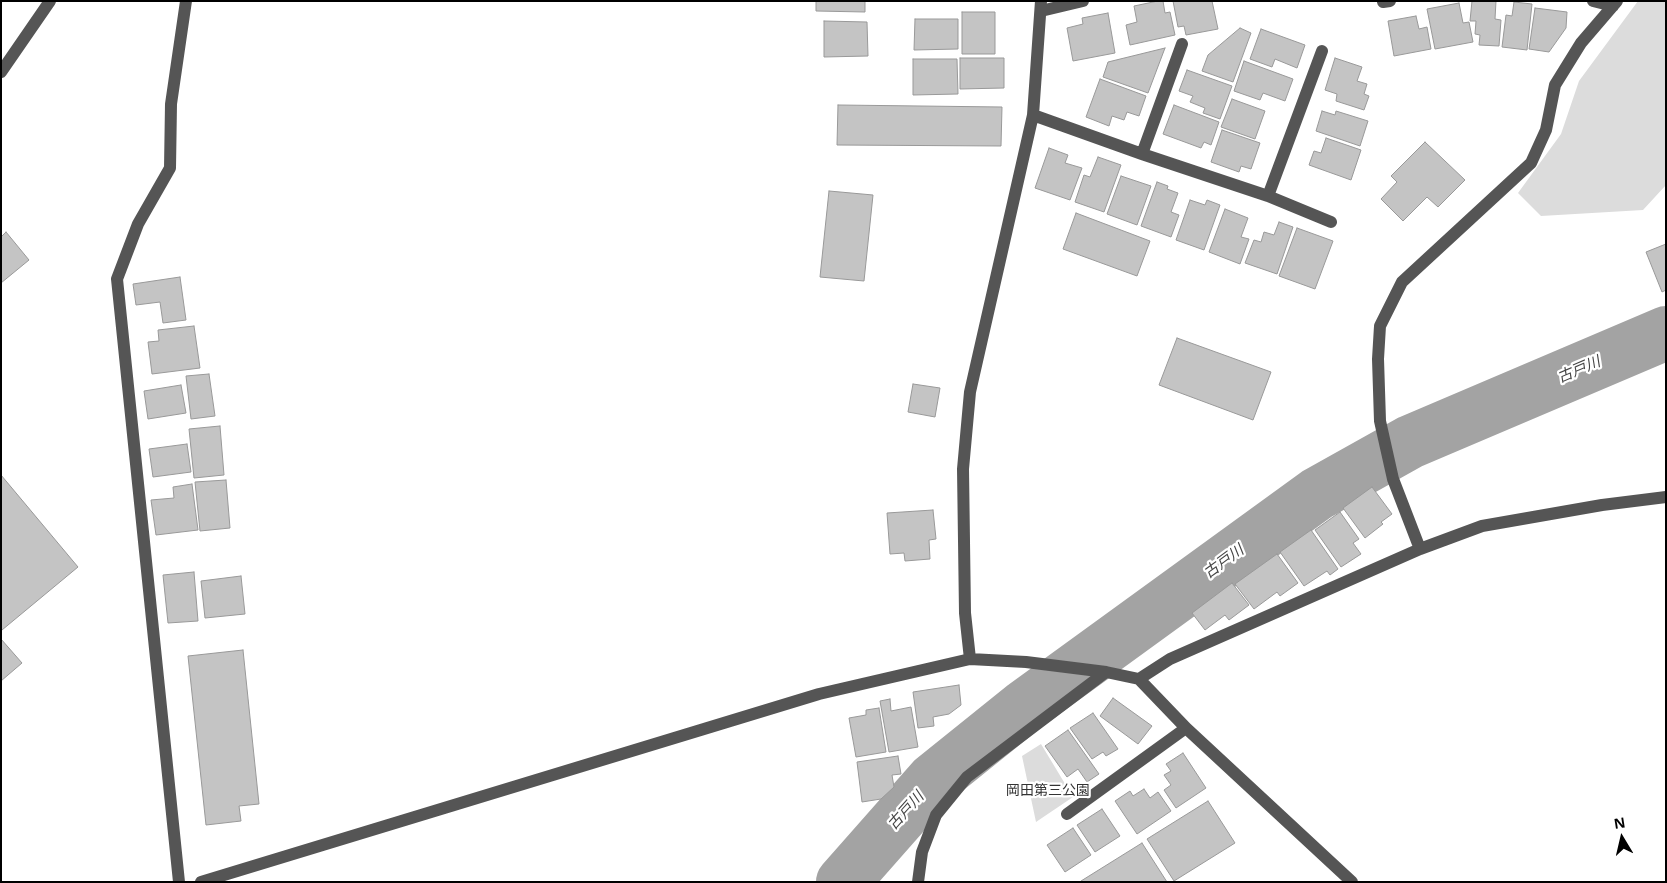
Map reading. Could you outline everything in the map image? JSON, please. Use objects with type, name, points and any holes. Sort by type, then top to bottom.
[{"type":"street","points":[[1,72],[50,1]]},
{"type":"street","points":[[179,882],[117,279],[138,224],[170,168],[171,104],[186,1]]},
{"type":"street","points":[[970,659],[965,612],[964,469],[970,392],[1033,115],[1041,6],[1082,1]]},
{"type":"street","points":[[1593,1],[1615,4]]},
{"type":"street","points":[[1420,549],[1406,517],[1393,479],[1380,421],[1378,359],[1380,326],[1402,282],[1531,163],[1546,130],[1556,86],[1581,44],[1615,4]]},
{"type":"street","points":[[1142,154],[1182,44]]},
{"type":"street","points":[[1268,196],[1322,51]]},
{"type":"street","points":[[1033,115],[1268,196],[1331,222]]},
{"type":"street","points":[[1139,679],[1170,659],[1420,549],[1482,526],[1602,505],[1666,497]]},
{"type":"street","points":[[201,882],[819,694],[970,659],[1026,662],[1106,672],[1139,679],[1186,728],[1352,882]]},
{"type":"street","points":[[918,882],[922,852],[936,815],[967,777],[1106,672]]},
{"type":"street","points":[[1067,814],[1186,728]]},
{"type":"green space","points":[[1638,1],[1666,1],[1666,185],[1643,210],[1541,216],[1518,193],[1561,134],[1579,81]]},
{"type":"green space","name":"岡田第三公園","points":[[1041,744],[1073,797],[1036,822],[1022,756]]},
{"type":"building","points":[[816,1],[865,1],[865,12],[816,11]]},
{"type":"building","points":[[1163,1],[1165,13],[1170,12],[1175,35],[1130,45],[1126,25],[1137,22],[1134,6]]},
{"type":"building","points":[[1173,1],[1212,1],[1218,29],[1186,35],[1184,26],[1178,27]]},
{"type":"building","points":[[1472,1],[1496,1],[1495,19],[1501,20],[1499,46],[1479,45],[1480,35],[1475,34],[1476,21],[1470,21]]},
{"type":"building","points":[[1514,2],[1532,4],[1527,50],[1502,47],[1506,15],[1512,16]]},
{"type":"building","points":[[1459,3],[1463,23],[1469,22],[1473,42],[1435,49],[1427,9]]},
{"type":"building","points":[[1535,8],[1567,12],[1566,28],[1549,52],[1529,49]]},
{"type":"building","points":[[962,12],[995,12],[995,54],[962,54]]},
{"type":"building","points":[[1108,13],[1115,53],[1073,61],[1067,28],[1083,24],[1082,18]]},
{"type":"building","points":[[1416,16],[1419,29],[1427,27],[1431,49],[1394,56],[1388,21]]},
{"type":"building","points":[[915,19],[958,19],[958,49],[914,50]]},
{"type":"building","points":[[824,21],[867,22],[868,56],[824,57]]},
{"type":"building","points":[[1240,28],[1251,33],[1233,82],[1202,71],[1208,55]]},
{"type":"building","points":[[1261,29],[1305,45],[1297,68],[1275,59],[1272,67],[1250,59]]},
{"type":"building","points":[[1165,48],[1148,93],[1103,77],[1108,62]]},
{"type":"building","points":[[960,58],[1004,58],[1004,88],[960,89]]},
{"type":"building","points":[[1335,58],[1362,67],[1357,81],[1367,84],[1364,94],[1369,96],[1364,110],[1336,101],[1337,94],[1325,90]]},
{"type":"building","points":[[913,59],[957,59],[958,94],[913,95]]},
{"type":"building","points":[[1244,61],[1293,79],[1285,101],[1263,93],[1260,100],[1234,91]]},
{"type":"building","points":[[1187,70],[1232,86],[1220,119],[1203,113],[1205,108],[1190,102],[1193,96],[1179,91]]},
{"type":"building","points":[[1100,79],[1146,96],[1139,116],[1127,112],[1124,120],[1112,116],[1109,126],[1086,117]]},
{"type":"building","points":[[1232,99],[1265,111],[1255,139],[1221,127]]},
{"type":"building","points":[[838,105],[1002,107],[1001,146],[837,145]]},
{"type":"building","points":[[1174,105],[1219,122],[1211,145],[1204,142],[1201,148],[1163,134]]},
{"type":"building","points":[[1322,111],[1335,115],[1336,111],[1368,121],[1360,146],[1316,131]]},
{"type":"building","points":[[1222,130],[1260,143],[1251,169],[1241,166],[1239,172],[1211,162]]},
{"type":"building","points":[[1326,138],[1361,150],[1351,180],[1309,165],[1314,151],[1321,153]]},
{"type":"building","points":[[1425,142],[1465,180],[1438,207],[1427,197],[1403,221],[1381,199],[1397,182],[1391,176]]},
{"type":"building","points":[[1049,148],[1068,155],[1065,163],[1082,168],[1070,200],[1035,188]]},
{"type":"building","points":[[1098,157],[1121,165],[1104,212],[1075,202],[1084,175],[1090,177]]},
{"type":"building","points":[[1121,176],[1151,186],[1137,225],[1107,214]]},
{"type":"building","points":[[1157,182],[1168,186],[1167,189],[1178,193],[1171,212],[1179,215],[1171,237],[1141,226]]},
{"type":"building","points":[[829,191],[873,195],[864,281],[820,277]]},
{"type":"building","points":[[1190,200],[1205,205],[1207,200],[1220,205],[1204,250],[1176,240]]},
{"type":"building","points":[[1225,209],[1248,218],[1241,237],[1249,239],[1240,264],[1209,252]]},
{"type":"building","points":[[1076,213],[1150,241],[1137,276],[1063,249]]},
{"type":"building","points":[[1279,222],[1293,227],[1277,274],[1245,263],[1254,240],[1261,242],[1264,232],[1274,235]]},
{"type":"building","points":[[1297,228],[1333,241],[1315,289],[1279,276]]},
{"type":"building","points":[[6,232],[29,260],[1,283],[1,237]]},
{"type":"building","points":[[1666,244],[1666,290],[1662,292],[1646,252]]},
{"type":"building","points":[[180,277],[186,320],[163,323],[160,302],[136,305],[133,284]]},
{"type":"building","points":[[194,326],[200,368],[152,374],[148,342],[159,341],[158,330]]},
{"type":"building","points":[[1177,338],[1271,372],[1253,420],[1159,385]]},
{"type":"building","points":[[209,374],[215,416],[191,419],[186,376]]},
{"type":"building","points":[[913,384],[940,388],[935,417],[908,412]]},
{"type":"building","points":[[181,385],[186,413],[148,419],[144,391]]},
{"type":"building","points":[[220,426],[224,475],[194,478],[189,429]]},
{"type":"building","points":[[187,444],[191,472],[153,477],[149,449]]},
{"type":"building","points":[[1,475],[78,567],[2,630],[1,629]]},
{"type":"building","points":[[226,480],[230,528],[200,531],[195,482]]},
{"type":"building","points":[[192,484],[198,530],[156,535],[151,500],[174,498],[173,487]]},
{"type":"building","points":[[1372,487],[1392,514],[1365,538],[1343,508]]},
{"type":"building","points":[[933,510],[936,539],[929,540],[930,559],[905,561],[904,553],[890,554],[887,513]]},
{"type":"building","points":[[1340,512],[1359,539],[1353,543],[1361,554],[1341,567],[1315,530]]},
{"type":"building","points":[[1311,530],[1338,569],[1330,575],[1327,571],[1304,586],[1280,552]]},
{"type":"building","points":[[1277,554],[1298,583],[1280,596],[1277,592],[1254,609],[1235,584]]},
{"type":"building","points":[[194,572],[198,621],[168,623],[163,575]]},
{"type":"building","points":[[241,576],[245,614],[205,618],[201,581]]},
{"type":"building","points":[[1232,583],[1249,605],[1229,620],[1225,615],[1205,630],[1192,613]]},
{"type":"building","points":[[1,639],[22,663],[1,681]]},
{"type":"building","points":[[243,650],[259,804],[239,806],[241,821],[206,825],[188,656]]},
{"type":"building","points":[[959,685],[961,705],[949,714],[933,717],[934,726],[918,728],[913,692]]},
{"type":"building","points":[[1113,698],[1152,726],[1138,744],[1100,716]]},
{"type":"building","points":[[890,699],[891,711],[911,707],[918,747],[889,752],[880,701]]},
{"type":"building","points":[[879,708],[886,752],[856,757],[849,718],[866,715],[866,710]]},
{"type":"building","points":[[1093,713],[1118,749],[1106,756],[1103,752],[1092,759],[1070,728]]},
{"type":"building","points":[[1068,730],[1099,774],[1087,782],[1078,769],[1067,777],[1045,746]]},
{"type":"building","points":[[1183,753],[1206,788],[1176,808],[1164,790],[1171,785],[1164,775],[1171,771],[1166,764]]},
{"type":"building","points":[[898,756],[901,774],[892,775],[894,787],[881,799],[862,802],[857,762]]},
{"type":"building","points":[[1144,789],[1150,798],[1158,792],[1171,811],[1137,834],[1115,801],[1130,791],[1133,796]]},
{"type":"building","points":[[1208,801],[1235,843],[1174,881],[1147,839]]},
{"type":"building","points":[[1102,809],[1120,836],[1095,852],[1077,825]]},
{"type":"building","points":[[1073,828],[1091,855],[1065,872],[1047,845]]},
{"type":"building","points":[[1142,843],[1167,882],[1081,881]]},
{"type":"waterway","name":"古戸川","points":[[843,882],[933,780],[1025,706],[1317,494],[1410,442],[1666,333]]}]
